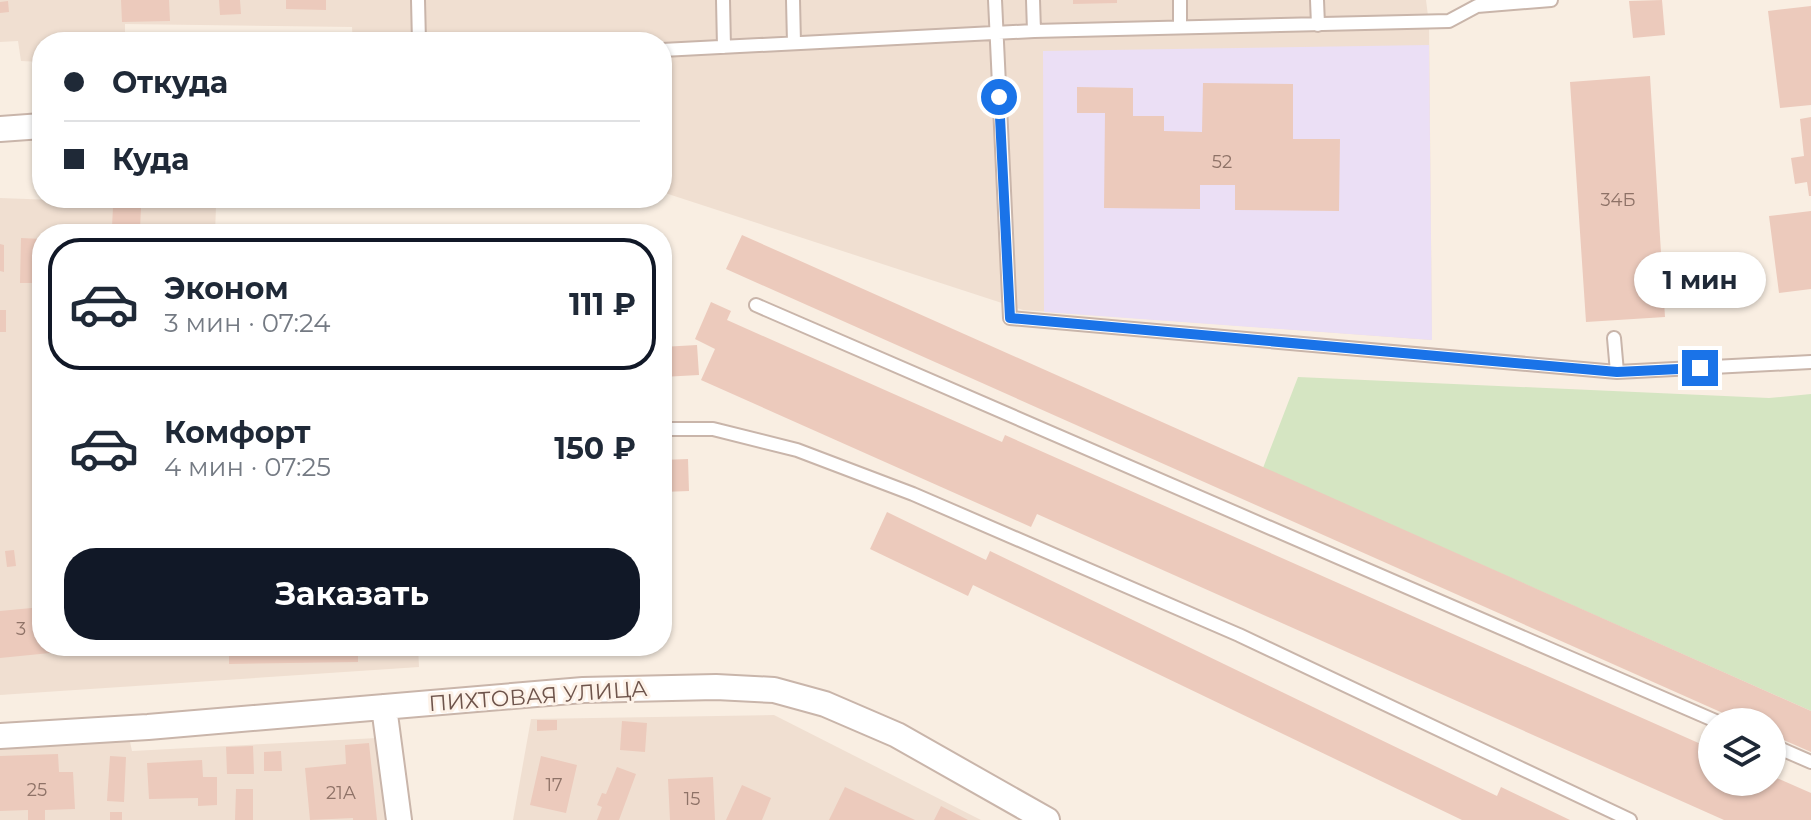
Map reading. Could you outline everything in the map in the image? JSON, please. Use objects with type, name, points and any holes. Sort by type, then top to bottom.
[{"type":"street","points":[[0,129],[32,127]]},
{"type":"street","name":"ПИХТОВАЯ УЛИЦА","points":[[0,736],[148,727],[583,690],[716,687],[774,690],[825,704],[897,735],[1047,820]]},
{"type":"street","points":[[384,707],[399,820]]},
{"type":"lane","points":[[418,0],[419,32]]},
{"type":"lane","points":[[723,0],[724,47]]},
{"type":"lane","points":[[793,0],[794,43]]},
{"type":"lane","points":[[995,0],[1010,318],[1617,372],[1811,362]]},
{"type":"lane","points":[[1033,0],[1034,31]]},
{"type":"lane","points":[[1180,0],[1180,27]]},
{"type":"lane","points":[[1317,0],[1318,25]]},
{"type":"lane","points":[[672,50],[1034,31],[1449,21],[1477,3],[1551,0]]},
{"type":"lane","points":[[756,305],[1698,713]]},
{"type":"lane","points":[[1614,338],[1617,372]]},
{"type":"lane","points":[[672,429],[713,429],[797,450],[913,494],[1239,635],[1630,820]]},
{"type":"lane","points":[[1786,751],[1811,762]]},
{"type":"shaded area","points":[[0,0],[1426,0],[1429,24],[1432,340],[1023,310],[672,195],[672,32],[352,32],[352,27],[125,24],[125,32],[32,32],[32,62],[21,61],[18,41],[0,42]]},
{"type":"shaded area","points":[[1429,45],[1432,340],[1044,312],[1043,51]]},
{"type":"shaded area","points":[[0,198],[32,199],[32,208],[216,208],[215,224],[32,224],[32,656],[418,656],[419,667],[0,695]]},
{"type":"shaded area","points":[[774,715],[981,820],[513,820],[531,719]]},
{"type":"shaded area","points":[[129,737],[132,751],[377,738],[387,820],[0,820],[0,749]]},
{"type":"green space","points":[[1298,377],[1769,398],[1811,394],[1811,711],[1263,468]]},
{"type":"building","points":[[121,0],[169,0],[170,21],[122,22]]},
{"type":"building","points":[[219,0],[240,0],[241,14],[220,15]]},
{"type":"building","points":[[286,0],[326,0],[326,10],[286,9]]},
{"type":"building","points":[[1073,0],[1117,0],[1117,3],[1073,4]]},
{"type":"building","points":[[1662,0],[1665,35],[1633,38],[1629,1]]},
{"type":"building","points":[[8,1],[9,12],[0,13],[0,2]]},
{"type":"building","points":[[1811,6],[1811,105],[1780,108],[1768,11]]},
{"type":"building","points":[[1650,76],[1665,317],[1586,322],[1570,82]]},
{"type":"building","points":[[1203,83],[1293,84],[1293,139],[1340,139],[1339,211],[1235,210],[1235,185],[1200,185],[1200,209],[1104,208],[1105,113],[1077,113],[1077,87],[1133,88],[1133,116],[1164,116],[1164,131],[1202,132]]},
{"type":"building","points":[[1811,117],[1809,196],[1807,182],[1795,184],[1791,158],[1804,156],[1800,119]]},
{"type":"building","points":[[113,208],[141,208],[140,224],[112,224]]},
{"type":"building","points":[[1811,211],[1811,289],[1779,293],[1769,216]]},
{"type":"building","points":[[742,235],[1811,711],[1811,752],[1786,741],[1786,708],[1712,708],[726,269]]},
{"type":"building","points":[[21,238],[32,239],[32,283],[20,283]]},
{"type":"building","points":[[0,244],[4,245],[4,272],[0,271]]},
{"type":"building","points":[[711,302],[731,311],[727,320],[1002,442],[1005,435],[1698,743],[1698,796],[1786,796],[1786,782],[1811,793],[1811,820],[1724,820],[1037,514],[1031,527],[701,380],[715,349],[695,339]]},
{"type":"building","points":[[0,310],[6,310],[6,332],[0,332]]},
{"type":"building","points":[[697,345],[699,375],[672,376],[672,346]]},
{"type":"building","points":[[688,459],[689,491],[672,492],[672,460]]},
{"type":"building","points":[[887,512],[986,560],[990,551],[1497,796],[1501,787],[1570,820],[1462,820],[973,585],[968,596],[870,549]]},
{"type":"building","points":[[14,550],[16,566],[7,567],[5,551]]},
{"type":"building","points":[[32,608],[32,655],[0,658],[0,611]]},
{"type":"building","points":[[229,656],[358,656],[358,662],[229,664]]},
{"type":"building","points":[[537,720],[557,720],[557,730],[537,731]]},
{"type":"building","points":[[622,721],[647,723],[645,752],[620,750]]},
{"type":"building","points":[[369,743],[377,820],[310,820],[305,768],[346,764],[345,745]]},
{"type":"building","points":[[253,746],[254,774],[227,774],[226,747]]},
{"type":"building","points":[[281,751],[282,771],[264,771],[264,752]]},
{"type":"building","points":[[58,754],[59,772],[73,772],[75,809],[45,810],[45,820],[28,820],[28,810],[0,811],[0,756]]},
{"type":"building","points":[[110,756],[126,757],[124,802],[107,801]]},
{"type":"building","points":[[541,756],[577,765],[566,813],[530,805]]},
{"type":"building","points":[[202,760],[203,777],[217,777],[217,805],[198,806],[198,798],[149,799],[147,763]]},
{"type":"building","points":[[617,767],[636,774],[619,820],[597,820],[602,807],[597,805],[602,793],[606,794]]},
{"type":"building","points":[[713,777],[715,820],[670,820],[668,779]]},
{"type":"building","points":[[742,785],[771,798],[762,820],[726,820]]},
{"type":"building","points":[[845,787],[915,820],[829,820]]},
{"type":"building","points":[[236,789],[253,789],[253,820],[235,820]]},
{"type":"building","points":[[941,806],[968,820],[934,820]]},
{"type":"building","points":[[110,812],[122,812],[122,820],[110,820]]},
{"type":"route","points":[[999,97],[1010,318],[1617,372],[1700,368]]}]
